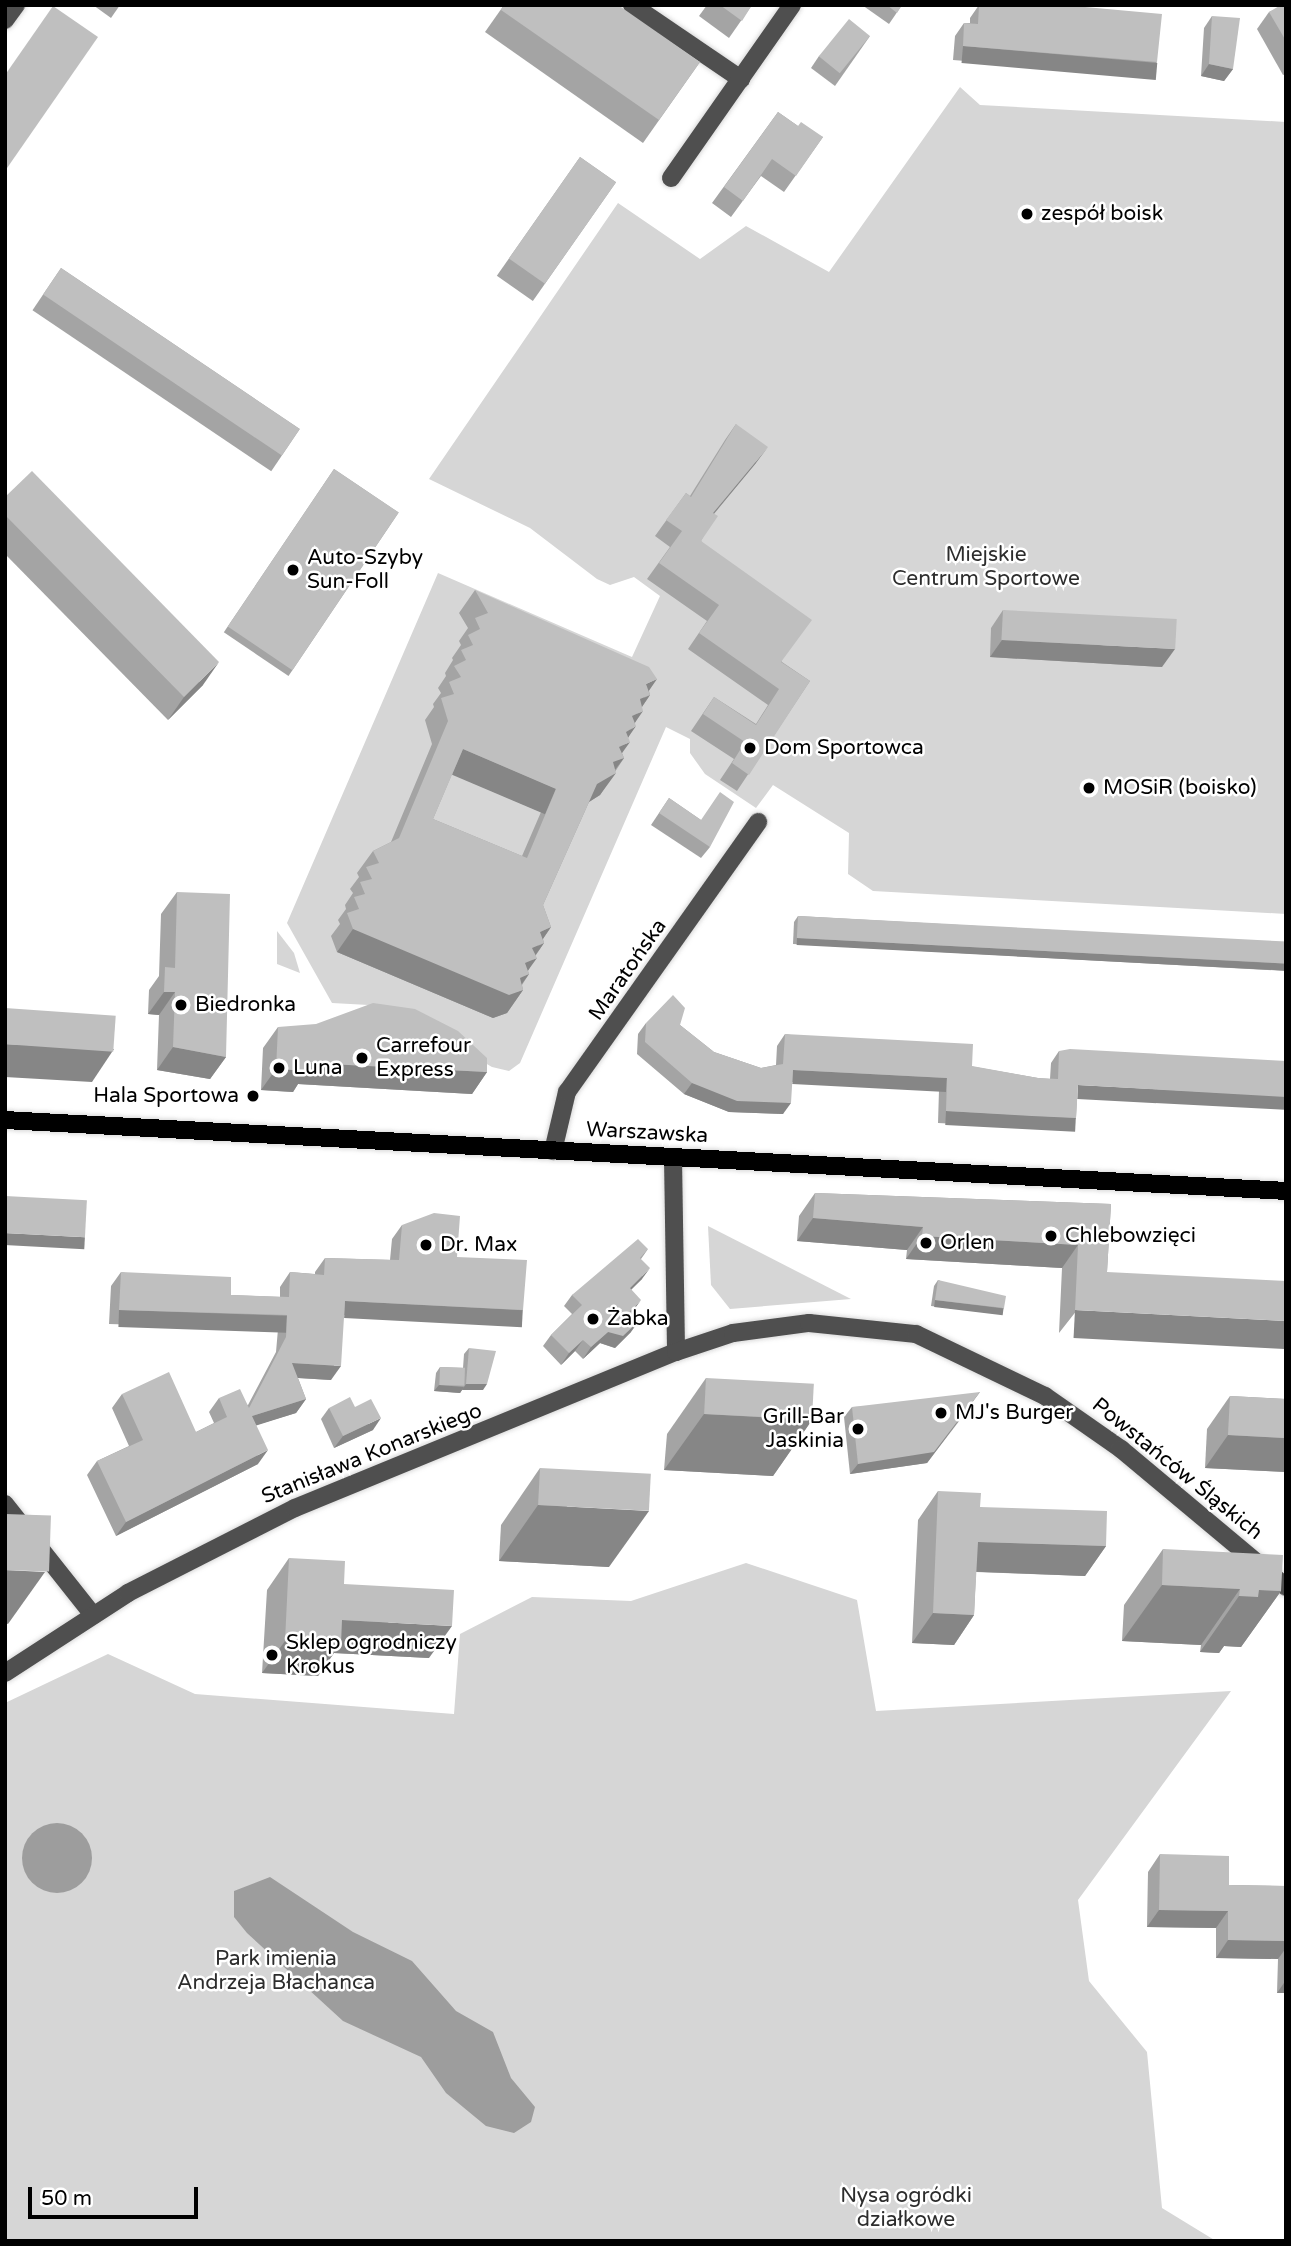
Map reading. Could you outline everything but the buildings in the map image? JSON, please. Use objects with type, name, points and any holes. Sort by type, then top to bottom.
[{"type":"main road","name":"Warszawska","points":[[5,1120],[1286,1191]]},
{"type":"street","points":[[5,20],[16,5]]},
{"type":"street","points":[[632,5],[741,79]]},
{"type":"street","points":[[671,178],[792,5]]},
{"type":"street","name":"Maratońska","points":[[553,1151],[568,1092],[758,822]]},
{"type":"street","points":[[673,1158],[676,1352]]},
{"type":"street","name":"Powstańców Śląskich","points":[[676,1352],[733,1333],[808,1323],[916,1334],[1056,1404],[1121,1449],[1286,1587]]},
{"type":"street","name":"Stanisława Konarskiego","points":[[5,1673],[93,1615],[295,1508],[676,1352]]},
{"type":"street","points":[[5,1504],[93,1615]]},
{"type":"green space","name":"Miejskie Centrum Sportowe","points":[[960,87],[980,105],[1286,122],[1286,914],[873,891],[848,874],[849,833],[773,785],[756,808],[705,774],[690,753],[690,739],[666,727],[520,1063],[509,1071],[492,1067],[387,1006],[332,1003],[287,923],[438,573],[632,657],[660,596],[634,577],[610,585],[597,579],[530,528],[429,479],[618,203],[700,259],[746,226],[829,272]]},
{"type":"green space","points":[[277,931],[294,953],[300,973],[277,964]]},
{"type":"green space","points":[[708,1226],[851,1299],[730,1309],[711,1285]]},
{"type":"green space","points":[[746,1563],[857,1600],[876,1711],[1231,1691],[1078,1900],[1089,1981],[1147,2052],[1162,2208],[1216,2241],[5,2241],[5,1703],[108,1654],[195,1694],[454,1714],[460,1634],[532,1597],[631,1601]]},
{"type":"shaded area","points":[[57,1823],[76,1829],[86,1839],[92,1858],[86,1877],[76,1887],[57,1893],[38,1887],[28,1877],[22,1858],[28,1839],[38,1829]]},
{"type":"shaded area","points":[[270,1877],[353,1932],[412,1961],[456,2011],[493,2032],[511,2078],[535,2107],[531,2122],[514,2133],[486,2126],[446,2093],[421,2057],[343,2021],[247,1933],[234,1917],[234,1891]]},
{"type":"place","name":"zespół boisk","points":[[1027,214]]},
{"type":"place","name":"Auto-Szyby Sun-Foll","points":[[293,570]]},
{"type":"place","name":"Dom Sportowca","points":[[750,748]]},
{"type":"place","name":"MOSiR (boisko)","points":[[1089,788]]},
{"type":"place","name":"Biedronka","points":[[181,1005]]},
{"type":"place","name":"Carrefour Express","points":[[362,1058]]},
{"type":"place","name":"Luna","points":[[279,1068]]},
{"type":"place","name":"Hala Sportowa","points":[[253,1096]]},
{"type":"place","name":"Chlebowzięci","points":[[1051,1236]]},
{"type":"place","name":"Orlen","points":[[926,1243]]},
{"type":"place","name":"Dr. Max","points":[[426,1245]]},
{"type":"place","name":"Żabka","points":[[593,1319]]},
{"type":"place","name":"MJ's Burger","points":[[941,1413]]},
{"type":"place","name":"Grill-Bar Jaskinia","points":[[858,1429]]},
{"type":"place","name":"Sklep ogrodniczy Krokus","points":[[272,1655]]},
{"type":"park label","name":"Park imienia Andrzeja Błachanca","points":[[276,1971]]},
{"type":"park label","name":"Nysa ogródki działkowe","points":[[906,2208]]}]
